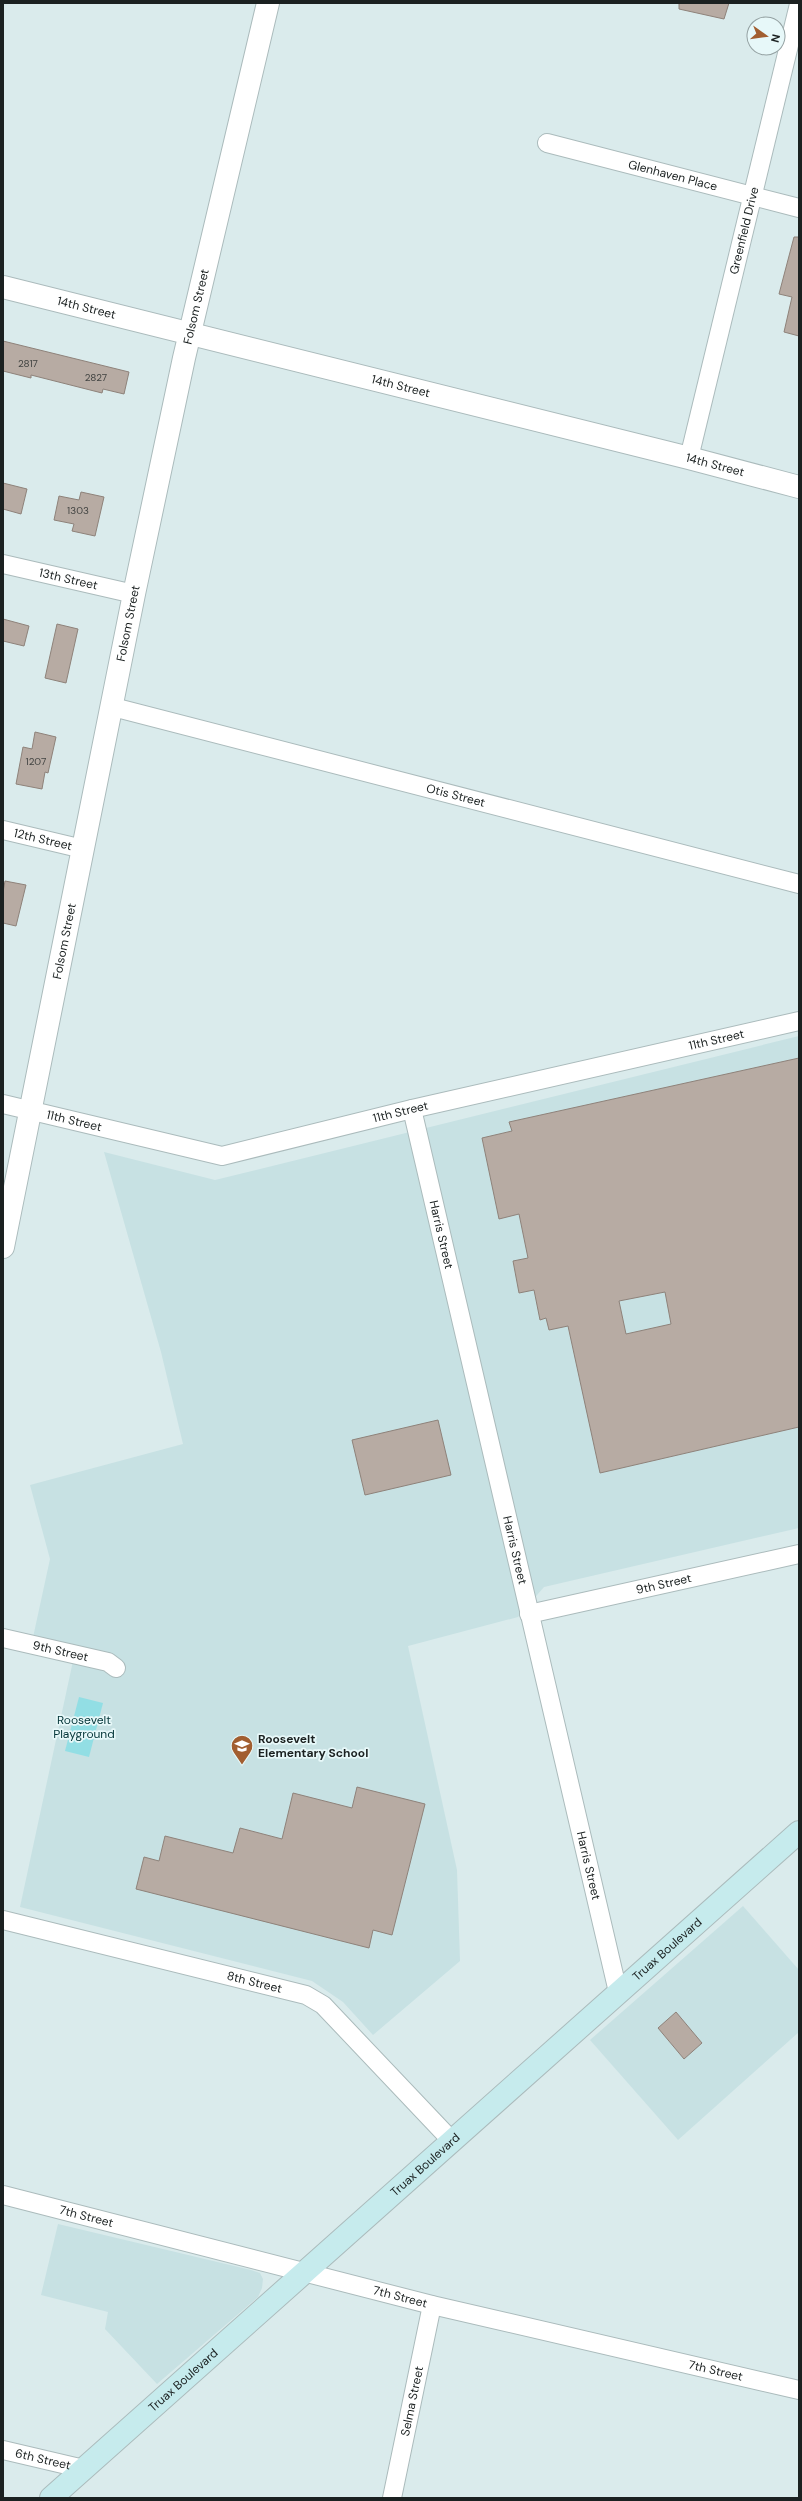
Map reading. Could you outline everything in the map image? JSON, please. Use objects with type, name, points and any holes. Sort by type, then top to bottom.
[{"type":"main road","name":"Truax Boulevard","points":[[51,2498],[451,2140],[799,1832]]},
{"type":"street","name":"Folsom Street","points":[[3,1247],[113,707],[134,594],[190,334],[268,3]]},
{"type":"street","name":"Greenfield Drive","points":[[689,458],[799,4]]},
{"type":"street","name":"Glenhaven Place","points":[[547,143],[799,208]]},
{"type":"street","name":"14th Street","points":[[3,287],[689,458],[799,488]]},
{"type":"street","name":"13th Street","points":[[3,564],[134,594]]},
{"type":"street","name":"Otis Street","points":[[113,707],[799,884]]},
{"type":"street","name":"12th Street","points":[[3,830],[83,849]]},
{"type":"street","name":"11th Street","points":[[3,1104],[31,1109],[222,1156],[412,1109],[799,1021]]},
{"type":"street","name":"Harris Street","points":[[412,1109],[618,1992]]},
{"type":"street","name":"9th Street","points":[[529,1614],[799,1554]]},
{"type":"street","name":"9th Street","points":[[3,1638],[108,1662],[116,1668]]},
{"type":"street","name":"8th Street","points":[[3,1920],[306,1995],[323,2005],[451,2140]]},
{"type":"street","name":"7th Street","points":[[3,2195],[306,2271],[432,2305],[799,2390]]},
{"type":"street","name":"Selma Street","points":[[392,2498],[432,2305]]},
{"type":"street","name":"6th Street","points":[[3,2450],[84,2469]]},
{"type":"shaded area","points":[[799,1036],[799,1528],[544,1587],[518,1617],[408,1646],[457,1870],[460,1961],[373,2035],[343,2002],[312,1981],[20,1907],[73,1661],[32,1642],[50,1559],[30,1485],[183,1444],[161,1352],[104,1152],[215,1180]]},
{"type":"shaded area","points":[[743,1906],[799,1970],[799,2032],[678,2140],[590,2040]]},
{"type":"shaded area","points":[[58,2224],[251,2270],[260,2273],[263,2279],[262,2288],[258,2297],[157,2384],[105,2329],[108,2312],[41,2295]]},
{"type":"green space","name":"Roosevelt Playground","points":[[79,1697],[103,1703],[89,1757],[65,1751]]},
{"type":"building","points":[[679,3],[729,3],[724,19],[679,9]]},
{"type":"building","points":[[794,237],[799,237],[799,336],[784,332],[792,297],[779,294]]},
{"type":"building","points":[[3,341],[129,372],[124,394],[103,389],[102,393],[31,375],[31,378],[3,371]]},
{"type":"building","points":[[3,483],[27,489],[21,514],[3,509]]},
{"type":"building","points":[[81,492],[104,497],[95,536],[72,531],[74,524],[54,520],[59,496],[79,500]]},
{"type":"building","points":[[3,619],[29,626],[24,646],[3,641]]},
{"type":"building","points":[[57,624],[78,629],[66,683],[45,678]]},
{"type":"building","points":[[35,732],[56,737],[48,773],[45,772],[42,789],[16,784],[23,747],[32,749]]},
{"type":"building","points":[[5,881],[26,885],[16,926],[3,923],[3,892]]},
{"type":"building","points":[[799,1058],[799,1427],[600,1473],[568,1326],[549,1330],[546,1318],[540,1320],[534,1290],[519,1293],[513,1261],[528,1258],[519,1214],[499,1219],[482,1138],[512,1131],[509,1122]],"holes":[[[665,1292],[671,1324],[626,1334],[619,1301]]]},
{"type":"building","points":[[438,1420],[451,1475],[365,1495],[352,1440]]},
{"type":"building","points":[[357,1787],[425,1804],[392,1935],[373,1930],[369,1948],[136,1889],[144,1857],[159,1861],[165,1836],[233,1853],[240,1828],[282,1839],[293,1793],[352,1808]]},
{"type":"building","points":[[676,2012],[702,2043],[684,2059],[658,2028]]},
{"type":"place","name":"Roosevelt Elementary School","points":[[242,1766]]}]
